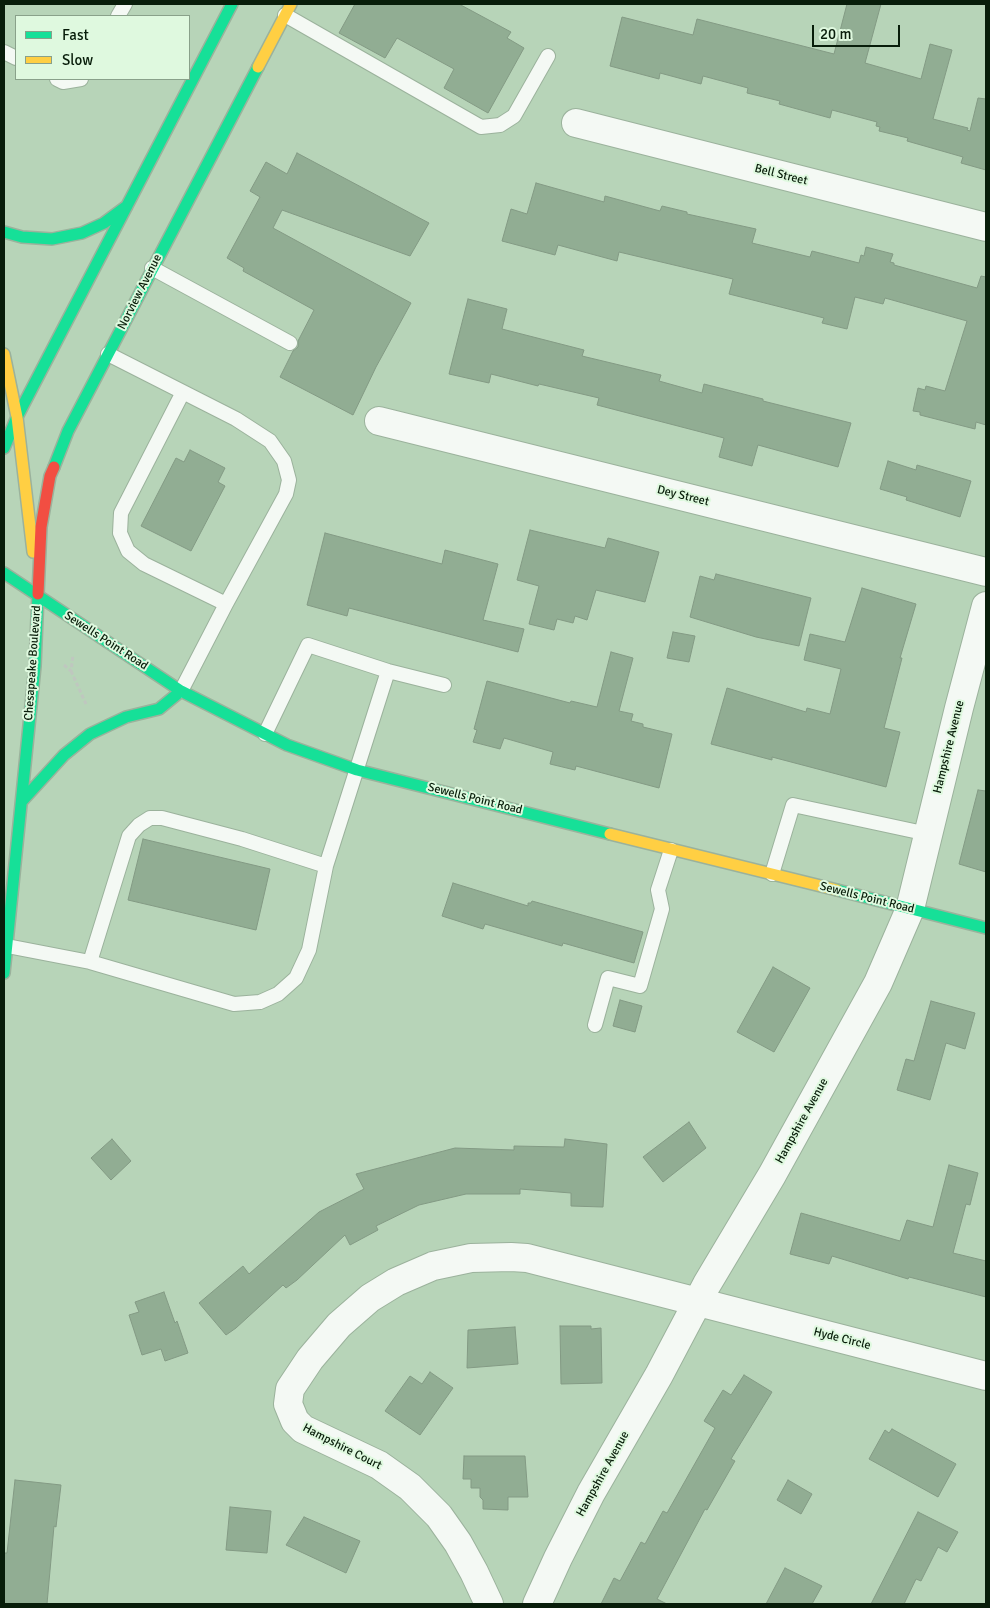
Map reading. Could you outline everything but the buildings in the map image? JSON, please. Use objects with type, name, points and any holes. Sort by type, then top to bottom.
[{"type":"main road","points":[[4,448],[17,417],[232,4]]},
{"type":"main road","name":"Norview Avenue","points":[[38,596],[41,527],[50,476],[68,431],[288,10]]},
{"type":"main road","points":[[4,232],[22,237],[52,239],[82,233],[104,223],[128,205]]},
{"type":"main road","name":"Chesapeake Boulevard","points":[[4,354],[17,417],[26,477],[38,596],[35,666],[4,972]]},
{"type":"main road","name":"Sewells Point Road","points":[[4,573],[181,691],[287,745],[356,770],[986,928]]},
{"type":"main road","points":[[22,801],[64,755],[90,734],[126,717],[159,710],[181,691]]},
{"type":"street","name":"Bell Street","points":[[576,123],[986,227]]},
{"type":"street","name":"Dey Street","points":[[379,421],[986,572]]},
{"type":"street","name":"Hampshire Avenue","points":[[537,1604],[591,1493],[654,1383],[710,1279],[772,1175],[878,982],[910,908],[986,606]]},
{"type":"street","name":"Hampshire Court","points":[[489,1604],[458,1542],[439,1516],[410,1486],[379,1465],[304,1430],[295,1421],[288,1404],[290,1389],[310,1359],[339,1325],[370,1298],[396,1282],[433,1266],[472,1258],[527,1258],[698,1302]]},
{"type":"street","name":"Hyde Circle","points":[[698,1302],[986,1376]]},
{"type":"lane","points":[[119,15],[125,4]]},
{"type":"lane","points":[[288,10],[481,127],[500,125],[514,116],[548,56]]},
{"type":"lane","points":[[59,80],[63,82],[75,80]]},
{"type":"lane","points":[[152,268],[290,342]]},
{"type":"lane","points":[[108,354],[236,419],[270,441],[284,461],[289,480],[286,494],[181,691]]},
{"type":"lane","points":[[183,392],[121,513],[120,533],[128,551],[144,564],[226,604]]},
{"type":"lane","points":[[265,734],[308,645],[388,671],[444,684]]},
{"type":"lane","points":[[7,946],[90,962],[234,1004],[260,1002],[278,994],[296,978],[309,950],[326,866],[388,671]]},
{"type":"lane","points":[[772,874],[793,805],[928,834]]},
{"type":"lane","points":[[90,962],[129,836],[139,825],[150,818],[162,818],[233,837],[326,866]]},
{"type":"lane","points":[[594,1025],[608,978],[640,986],[662,909],[658,890],[671,850]]},
{"type":"path","points":[[70,670],[74,655]]},
{"type":"path","points":[[60,661],[70,670],[87,704]]},
{"type":"traffic: fast","points":[[4,448],[17,417],[232,4]]},
{"type":"traffic: fast","points":[[54,467],[68,431],[258,67]]},
{"type":"traffic: fast","points":[[4,232],[22,237],[52,239],[82,233],[104,223],[127,206]]},
{"type":"traffic: fast","points":[[4,573],[181,691],[287,745],[357,770],[610,834]]},
{"type":"traffic: fast","points":[[4,973],[35,666],[38,594]]},
{"type":"traffic: fast","points":[[22,801],[64,755],[90,734],[126,717],[159,709],[181,691]]},
{"type":"traffic: fast","points":[[837,890],[986,928]]},
{"type":"traffic: slow","points":[[258,67],[291,4]]},
{"type":"traffic: slow","points":[[4,354],[17,417],[33,552]]},
{"type":"traffic: slow","points":[[610,834],[837,890]]},
{"type":"traffic: jam","points":[[38,594],[41,527],[50,476],[54,467]]}]
